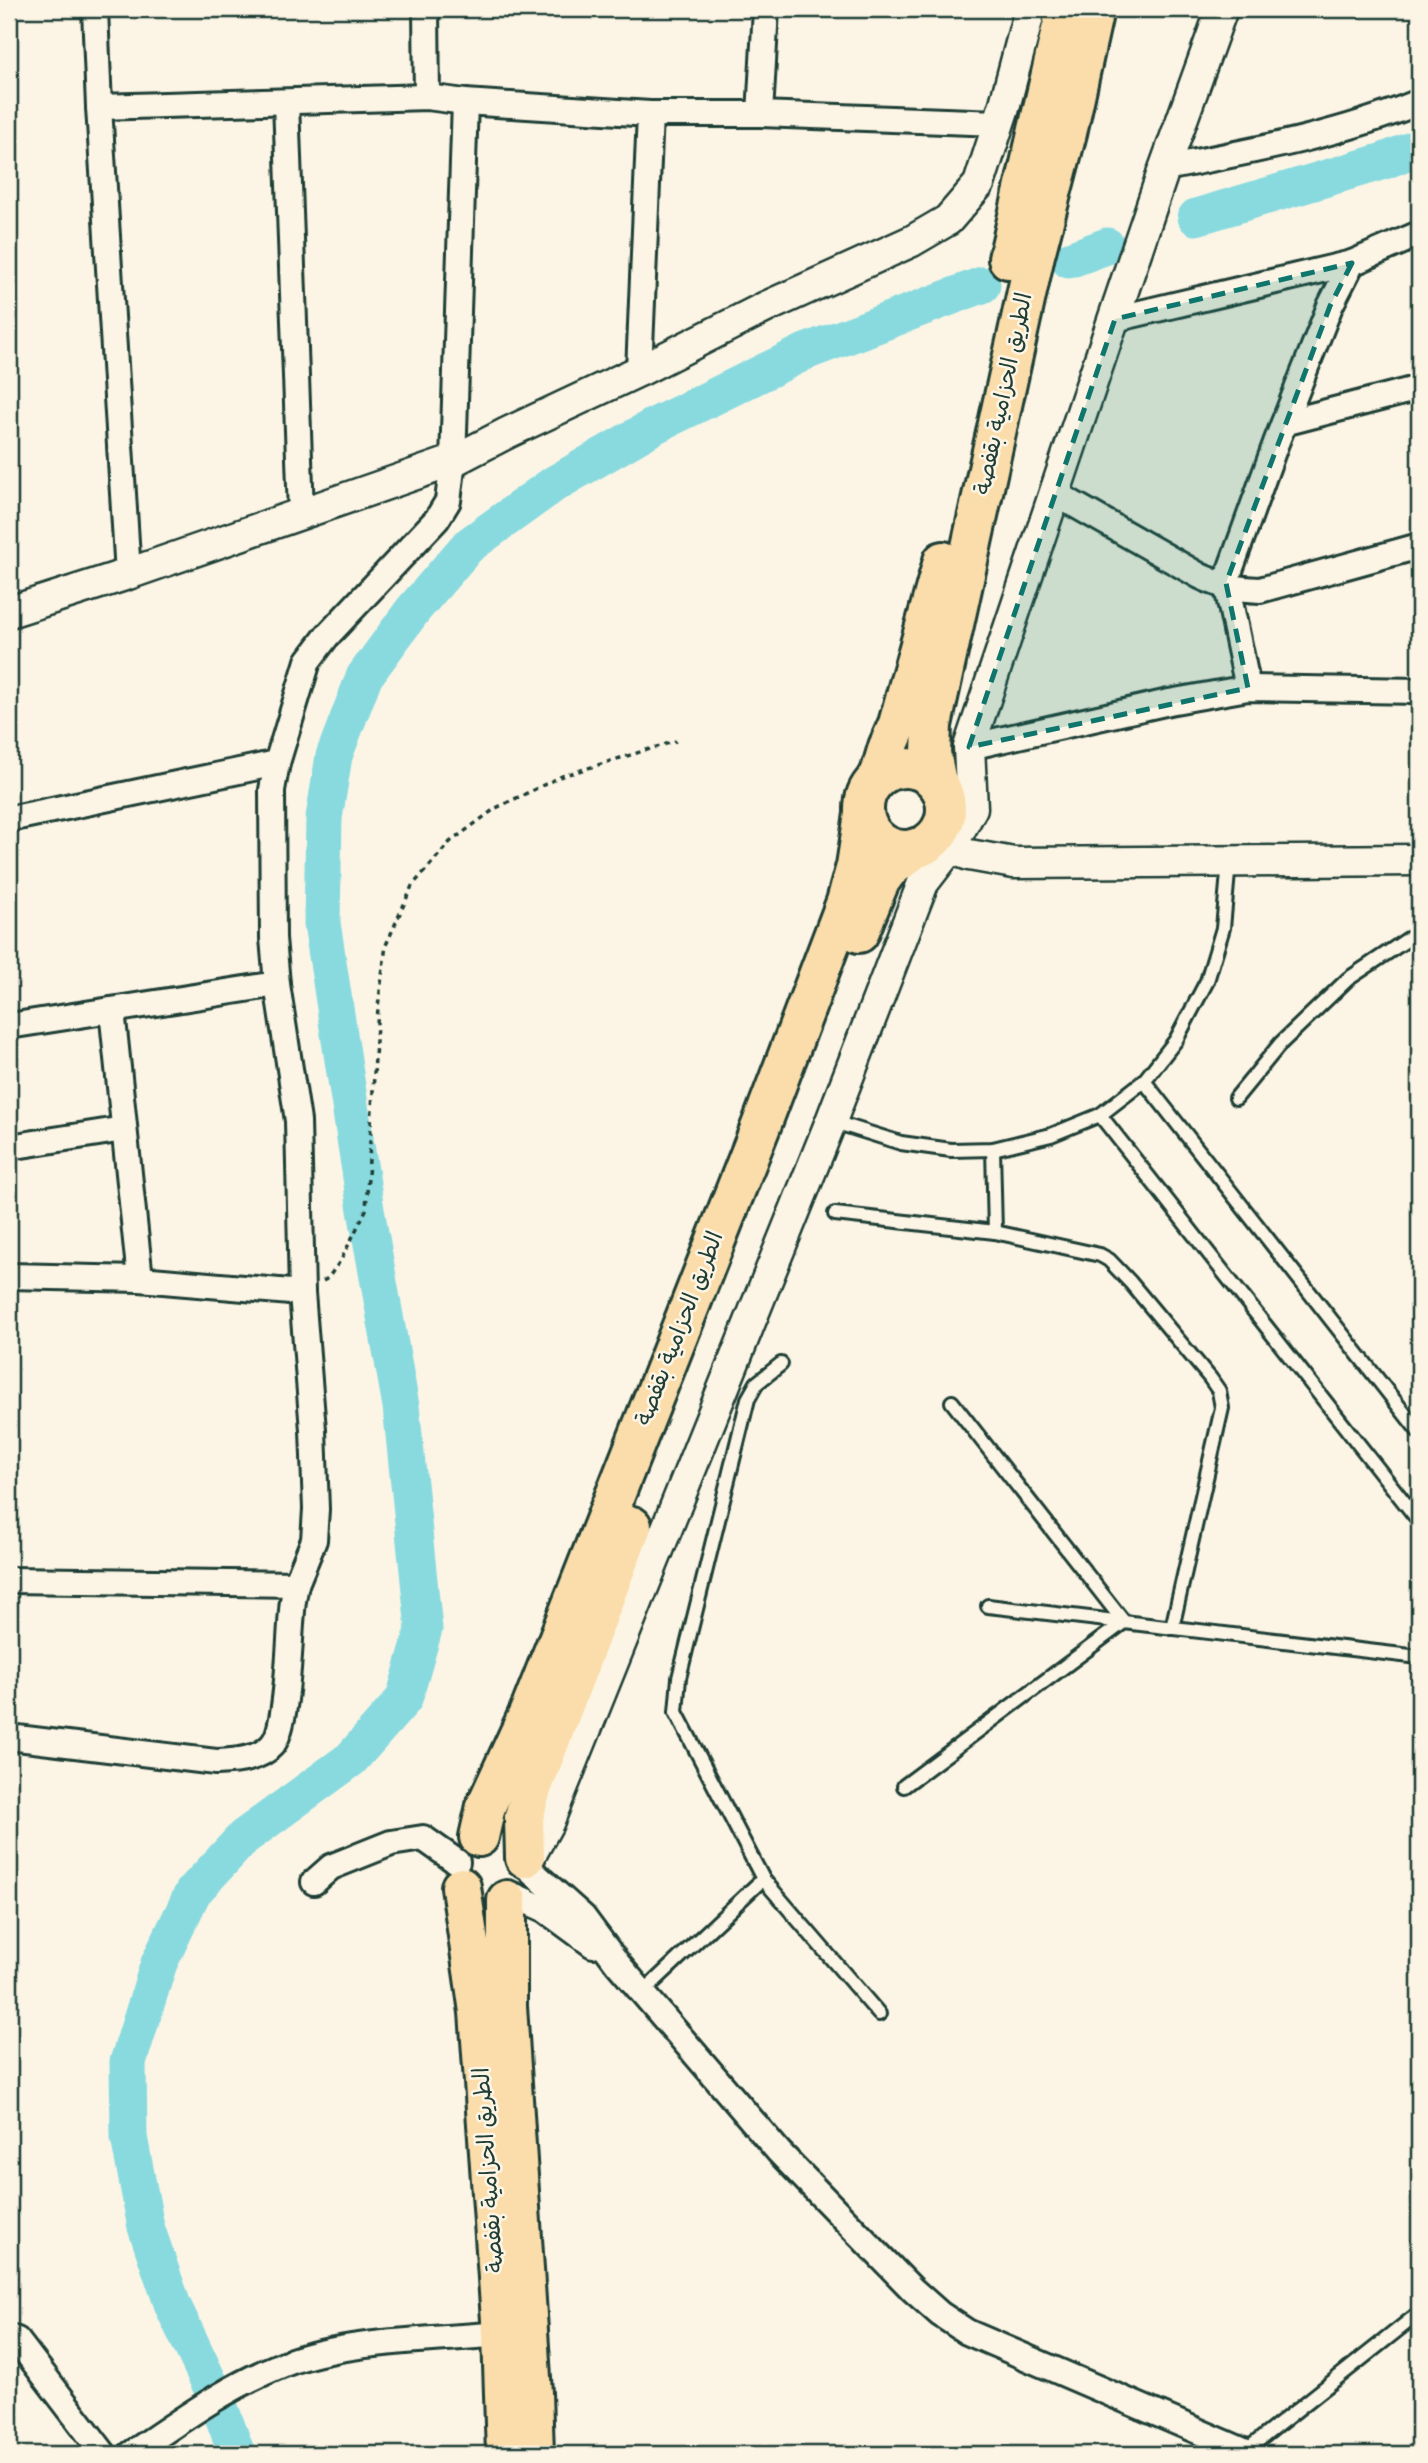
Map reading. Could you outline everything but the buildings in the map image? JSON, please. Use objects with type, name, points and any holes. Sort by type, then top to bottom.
[{"type":"main road","name":"الطريق الحزامية بقفصة","points":[[879,777],[898,724],[940,573],[1066,9]]},
{"type":"main road","name":"الطريق الحزامية بقفصة","points":[[534,2454],[507,2006],[524,1818],[532,1788],[880,881],[888,870],[940,827],[931,753],[932,725],[1035,255],[1067,133],[1094,9]]},
{"type":"main road","points":[[894,769],[917,769],[940,827],[893,848],[882,843],[873,835],[864,814],[868,791],[879,777],[894,769]]},
{"type":"main road","name":"الطريق الحزامية بقفصة","points":[[506,2454],[502,2334],[466,1862],[486,1806],[531,1708],[761,1126],[841,915],[856,866],[864,814]]},
{"type":"main road","points":[[497,1835],[506,1837],[514,1842],[520,1877],[491,1904],[482,1903],[474,1900],[466,1862],[497,1835]]},
{"type":"street","points":[[95,9],[128,574]]},
{"type":"street","points":[[426,9],[427,97]]},
{"type":"street","points":[[760,114],[766,9]]},
{"type":"street","points":[[9,612],[128,574],[453,461],[766,307],[912,241],[948,220],[979,184],[1030,9]]},
{"type":"street","points":[[1222,9],[1165,168],[969,747],[972,808],[940,827],[923,883],[831,1121],[548,1823],[520,1877],[544,1909],[618,1964],[779,2152],[913,2290],[940,2314],[967,2332],[1247,2453]]},
{"type":"street","points":[[99,107],[427,97],[650,114],[760,114],[998,123]]},
{"type":"street","points":[[286,102],[302,513]]},
{"type":"street","points":[[9,1737],[216,1762],[237,1761],[256,1756],[271,1747],[282,1727],[296,1584],[314,1540],[316,1509],[313,1430],[302,1293],[298,1121],[273,938],[272,790],[277,763],[308,661],[327,636],[440,516],[448,501],[453,461],[465,102]]},
{"type":"street","points":[[1165,168],[1282,145],[1386,116],[1419,102]]},
{"type":"street","points":[[639,371],[650,114]]},
{"type":"street","points":[[1115,320],[1352,263],[1419,234]]},
{"type":"street","points":[[1248,688],[1225,587],[1284,422],[1330,306],[1352,263]]},
{"type":"street","points":[[1284,422],[1419,388]]},
{"type":"street","points":[[1056,494],[1200,576],[1225,587],[1260,590],[1419,546]]},
{"type":"street","points":[[969,747],[1169,702],[1248,688],[1419,691]]},
{"type":"street","points":[[9,819],[277,763]]},
{"type":"street","points":[[940,827],[1014,863],[1419,860]]},
{"type":"street","points":[[9,1026],[278,984]]},
{"type":"street","points":[[111,1010],[140,1279]]},
{"type":"street","points":[[9,1147],[124,1129]]},
{"type":"street","points":[[9,1276],[140,1279],[302,1293]]},
{"type":"street","points":[[9,1580],[296,1584]]},
{"type":"street","points":[[314,1882],[331,1867],[391,1843],[423,1838],[466,1862]]},
{"type":"street","points":[[131,2454],[216,2397],[286,2363],[345,2349],[502,2334]]},
{"type":"street","points":[[9,2337],[17,2340],[104,2454]]},
{"type":"lane","points":[[831,1121],[901,1143],[951,1150],[993,1149],[1051,1135],[1100,1115],[1144,1081],[1176,1040],[1207,981],[1223,928],[1229,860]]},
{"type":"lane","points":[[1236,1098],[1282,1042],[1348,979],[1408,939],[1419,935]]},
{"type":"lane","points":[[1144,1081],[1419,1432]]},
{"type":"lane","points":[[1100,1115],[1419,1521]]},
{"type":"lane","points":[[993,1149],[995,1232]]},
{"type":"lane","points":[[835,1214],[995,1232],[1100,1255],[1109,1260],[1219,1391],[1222,1408],[1172,1628]]},
{"type":"lane","points":[[781,1364],[757,1383],[748,1399],[679,1678],[676,1712],[763,1879],[879,2014]]},
{"type":"lane","points":[[952,1402],[1124,1622]]},
{"type":"lane","points":[[988,1606],[1419,1657]]},
{"type":"lane","points":[[904,1786],[1124,1622]]},
{"type":"lane","points":[[642,1993],[763,1879]]},
{"type":"lane","points":[[1247,2453],[1419,2313]]},
{"type":"path","points":[[302,1293],[328,1278],[341,1260],[366,1210],[378,1007],[386,945],[412,886],[450,842],[496,808],[562,776],[676,741]]},
{"type":"highlighted area","points":[[1352,263],[1330,306],[1226,583],[1248,688],[969,747],[1115,319]]},
{"type":"waterway","points":[[1196,217],[1384,161],[1419,147]]},
{"type":"waterway","points":[[1069,260],[1107,246]]},
{"type":"waterway","points":[[237,2454],[216,2397],[173,2306],[146,2227],[129,2137],[128,2062],[159,1963],[193,1892],[244,1837],[351,1759],[404,1699],[424,1629],[401,1406],[366,1210],[322,923],[324,818],[334,756],[364,677],[413,610],[468,546],[554,484],[654,426],[805,352],[982,285]]}]
